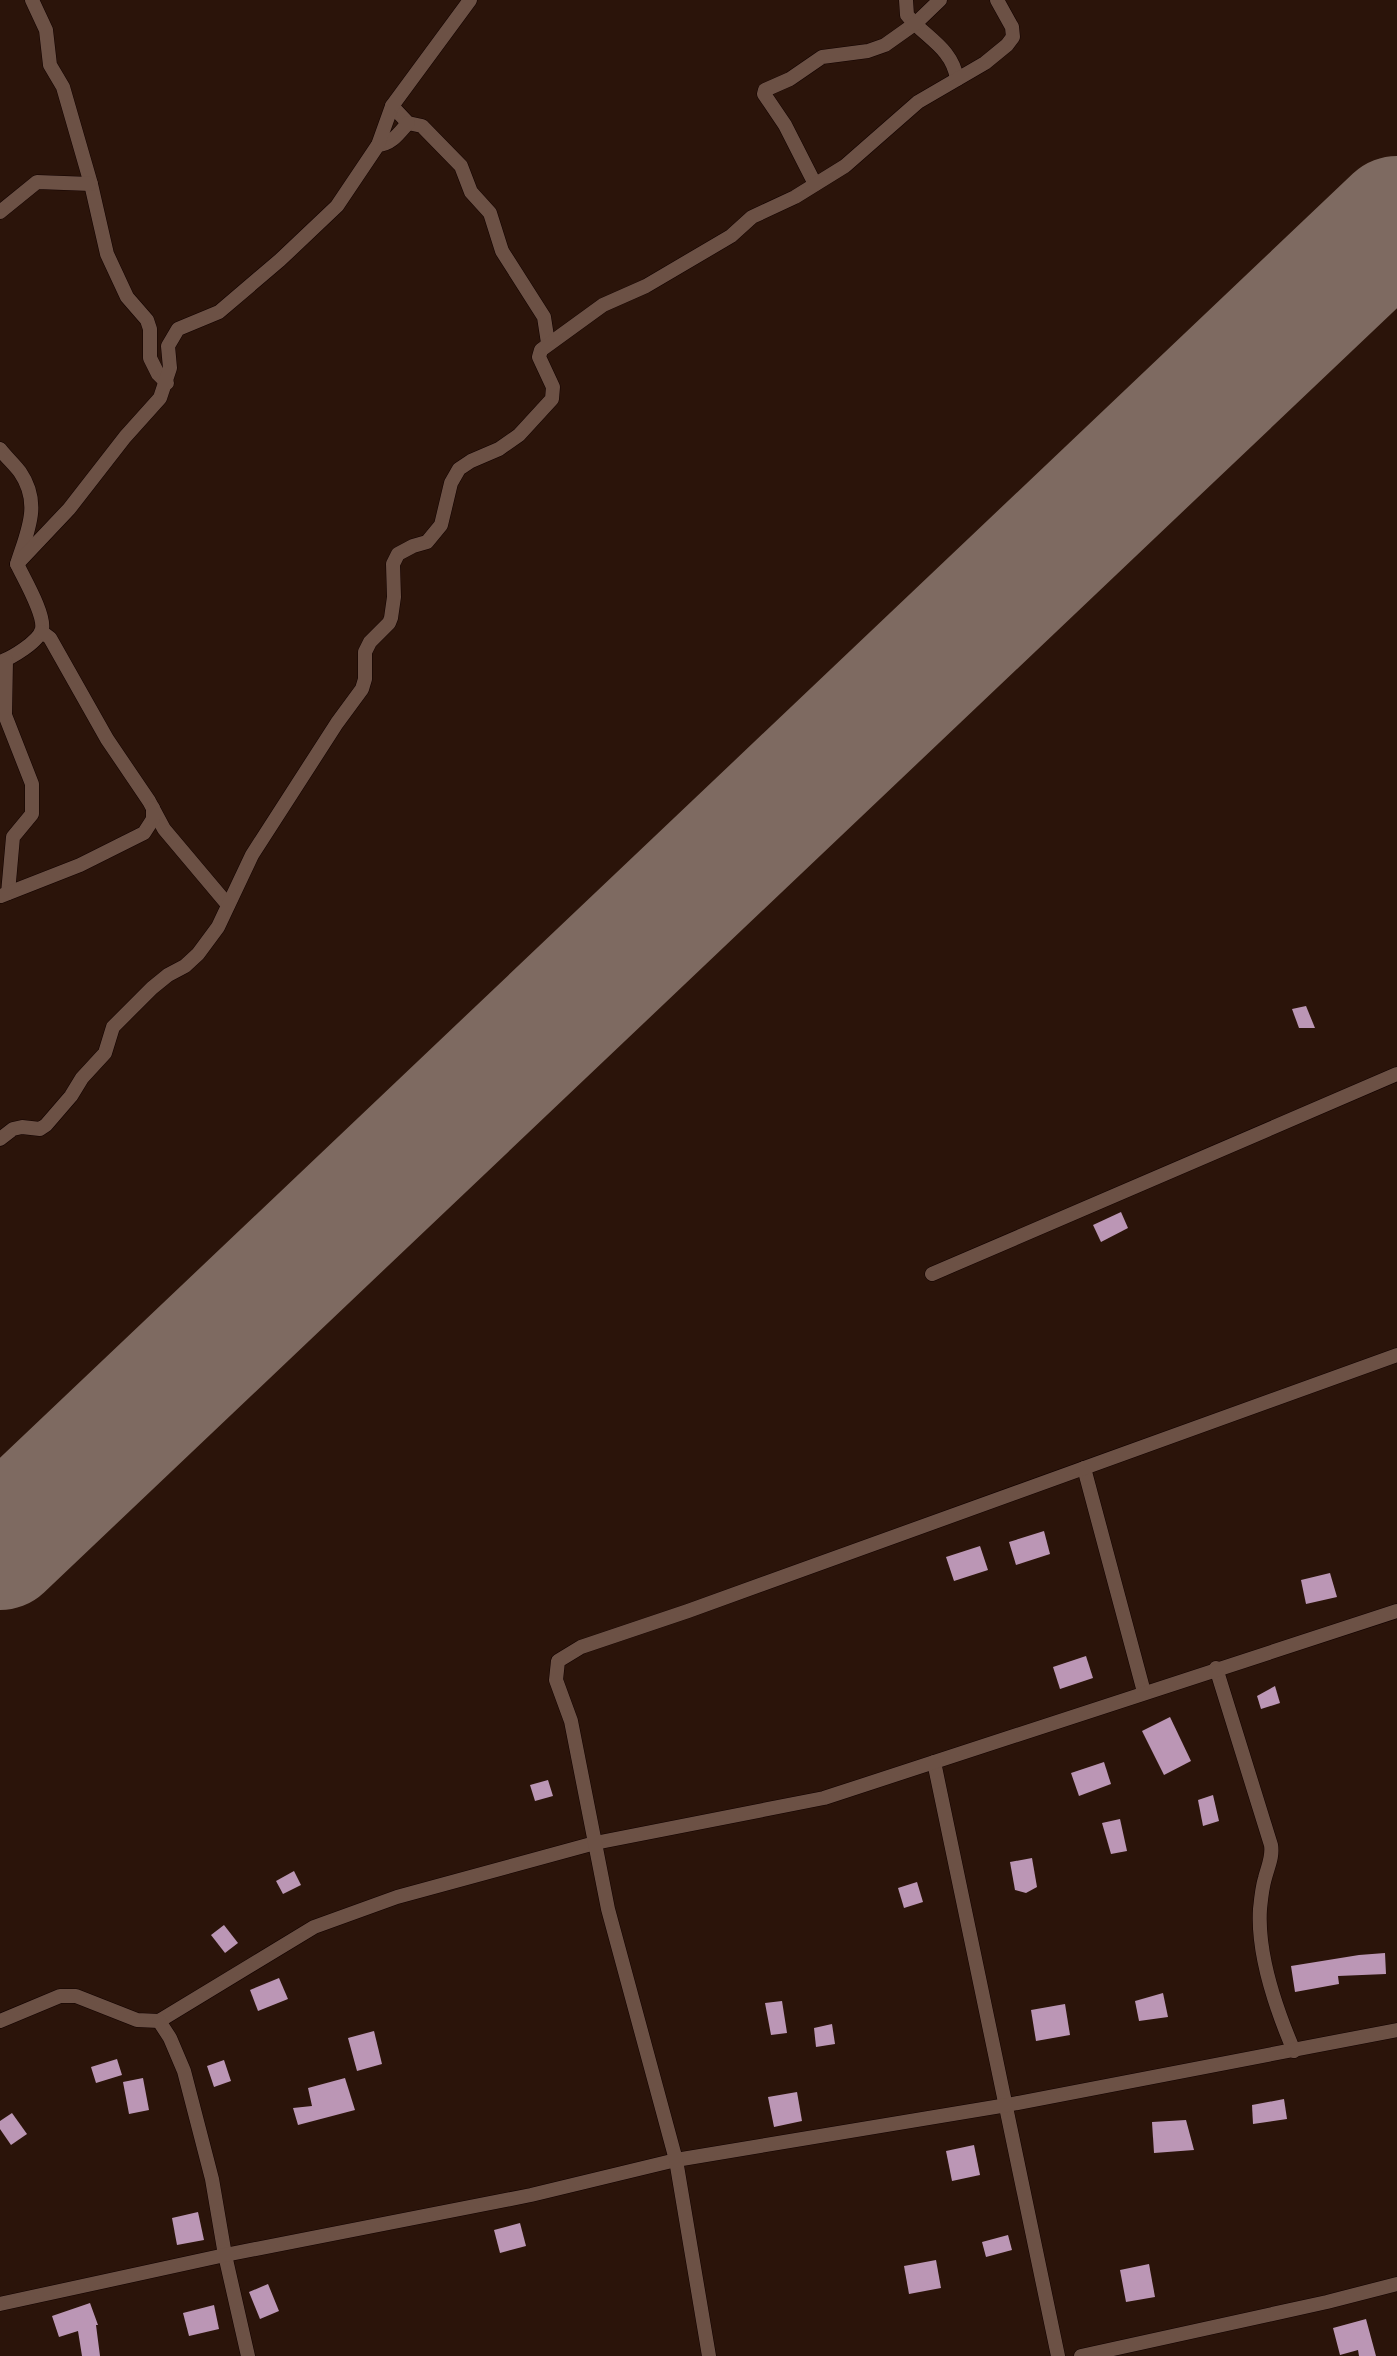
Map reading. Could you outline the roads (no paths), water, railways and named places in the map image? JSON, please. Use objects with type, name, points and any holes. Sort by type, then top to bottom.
[{"type":"street","points":[[32,0],[46,30],[50,65],[63,86],[91,184],[107,254],[127,297],[147,320],[150,329],[150,358],[158,374],[166,383]]},
{"type":"street","points":[[17,564],[69,509],[125,437],[160,398],[170,368],[168,346],[178,330],[219,312],[280,260],[337,206],[378,145],[392,106],[470,0]]},
{"type":"street","points":[[906,0],[906,15],[950,59],[957,79]]},
{"type":"street","points":[[815,184],[785,125],[766,100],[765,90],[790,79],[822,57],[868,51],[885,46],[916,23],[940,0]]},
{"type":"street","points":[[0,1139],[13,1129],[22,1127],[40,1129],[53,1119],[82,1078],[105,1053],[109,1034],[113,1028],[152,988],[168,975],[185,966],[198,954],[218,927],[252,855],[362,689],[368,647],[391,618],[394,597],[393,564],[398,554],[427,542],[441,525],[451,483],[459,469],[471,461],[499,450],[512,440],[552,399],[553,387],[539,357],[541,350],[548,343],[567,332],[603,305],[646,286],[731,236],[752,217],[795,197],[845,166],[918,102],[985,63],[1007,45],[1012,37],[1012,27],[997,0]]},
{"type":"street","points":[[392,106],[408,123],[422,126],[461,166],[471,192],[490,213],[502,251],[544,317],[548,343]]},
{"type":"street","points":[[378,145],[386,145],[408,123]]},
{"type":"street","points":[[0,212],[37,182],[91,184]]},
{"type":"street","points":[[0,448],[20,472],[32,498],[33,510],[17,564],[38,609],[42,632],[50,638],[107,739],[153,808],[164,829],[228,905]]},
{"type":"street","points":[[4,895],[13,837],[32,814],[32,784],[2,715],[3,661],[15,656],[42,632]]},
{"type":"street","points":[[144,834],[153,819],[153,808]]},
{"type":"street","points":[[4,895],[80,865],[144,834],[164,829]]},
{"type":"street","points":[[932,1274],[1397,1074]]},
{"type":"street","points":[[709,2356],[676,2160],[608,1909],[570,1721],[556,1680],[558,1661],[581,1647],[688,1611],[1397,1355]]},
{"type":"street","points":[[1084,1468],[1144,1692]]},
{"type":"street","points":[[0,2021],[60,1996],[76,1996],[138,2020],[158,2021],[314,1927],[397,1896],[595,1843],[824,1798],[1216,1668],[1333,1633],[1397,1611]]},
{"type":"street","points":[[1216,1668],[1273,1854],[1264,1879],[1260,1910],[1263,1945],[1276,2009],[1294,2051]]},
{"type":"street","points":[[934,1762],[1058,2356]]},
{"type":"street","points":[[158,2021],[170,2038],[184,2071],[212,2178],[225,2255],[248,2356]]},
{"type":"street","points":[[0,2304],[225,2255],[531,2195],[676,2160],[1007,2105],[1397,2030]]},
{"type":"street","points":[[1082,2356],[1327,2302],[1397,2284]]}]
